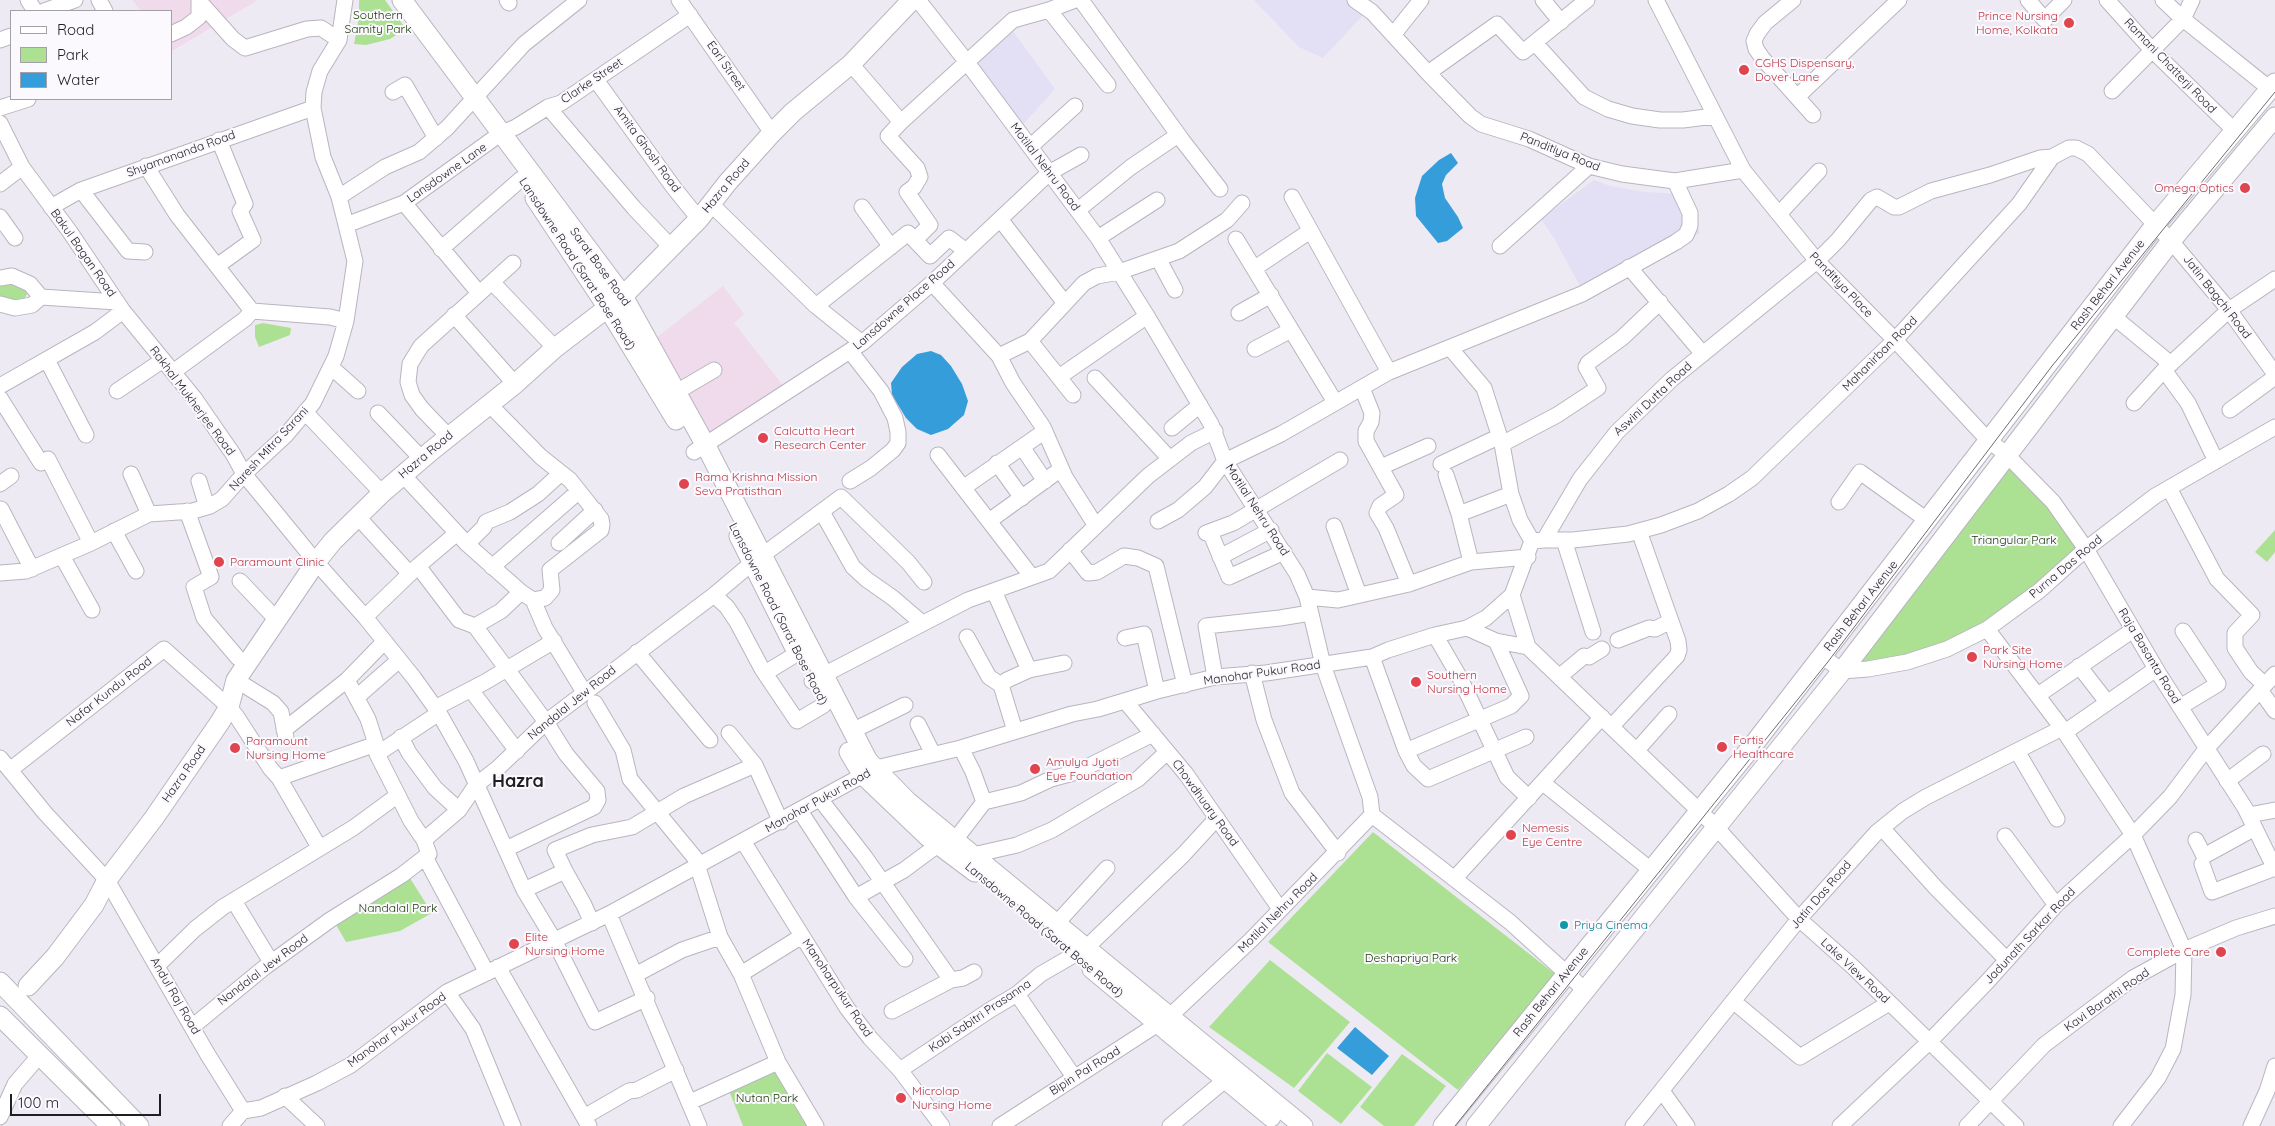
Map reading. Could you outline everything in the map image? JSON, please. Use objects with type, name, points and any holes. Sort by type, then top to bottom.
[{"type":"main road","name":"Lansdowne Road (Sarat Bose Road)","points":[[390,0],[472,101],[521,179],[669,396],[700,449],[817,678],[824,706],[869,771],[947,842],[1164,1020],[1303,1126]]},
{"type":"main road","points":[[402,0],[472,101]]},
{"type":"main road","name":"Hazra Road","points":[[28,986],[55,957],[94,904],[107,880],[154,818],[229,707],[236,680],[316,562],[333,541],[382,493],[448,436],[515,384],[555,348],[623,296],[712,204],[728,182],[772,133],[793,112],[851,64],[912,0]]},
{"type":"main road","name":"Rash Behari Avenue","points":[[1443,1126],[1566,973],[1700,812],[2156,224],[2272,86]]},
{"type":"main road","name":"Rash Behari Avenue","points":[[1476,1126],[1842,671],[2006,454],[2172,241],[2275,117]]},
{"type":"main road","name":"Sarat Bose Road","points":[[496,137],[623,296],[669,396]]},
{"type":"main road","name":"Lansdowne Road (Sarat Bose Road)","points":[[757,559],[798,653],[852,731],[868,761],[869,771]]},
{"type":"main road","name":"Lansdowne Road (Sarat Bose Road)","points":[[947,842],[973,855],[1057,923],[1081,952]]},
{"type":"main road","points":[[2,988],[28,986],[27,1011]]},
{"type":"main road","points":[[2,988],[140,1126]]},
{"type":"main road","points":[[27,1011],[2,1022],[111,1126]]},
{"type":"main road","name":"Lansdowne Road (Sarat Bose Road)","points":[[1164,1020],[1225,1080],[1282,1126]]},
{"type":"street","points":[[47,10],[75,0]]},
{"type":"street","points":[[199,0],[233,39],[245,48],[307,29],[322,28],[339,40]]},
{"type":"street","points":[[172,34],[186,27],[199,17],[199,0]]},
{"type":"street","name":"Naresh Mitra Sarani","points":[[0,573],[26,571],[91,543],[148,514],[187,511],[207,507],[222,499],[244,474],[286,435],[313,403],[336,356],[346,321],[355,260],[339,197],[323,157],[314,108],[314,92],[320,71],[339,40],[345,0]]},
{"type":"street","points":[[339,197],[385,167],[419,152],[436,138],[557,7],[578,0]]},
{"type":"street","name":"Earl Street","points":[[679,0],[772,133]]},
{"type":"street","name":"Motilal Nehru Road","points":[[918,0],[1098,238],[1215,431],[1225,461],[1271,530],[1297,574],[1306,597],[1323,665],[1370,797],[1372,816],[1338,853],[1251,940],[1164,1020]]},
{"type":"street","points":[[915,240],[930,225],[907,192],[914,187],[920,177],[916,168],[888,136],[966,61],[1013,20],[1049,10],[1074,0]]},
{"type":"street","points":[[1081,0],[1178,135],[1220,189]]},
{"type":"street","name":"Panditiya Road","points":[[1355,0],[1372,12],[1428,73],[1470,116],[1481,124],[1530,139],[1589,166],[1622,174],[1675,181],[1743,170]]},
{"type":"street","points":[[1393,35],[1421,0]]},
{"type":"street","points":[[1543,0],[1561,22]]},
{"type":"street","points":[[1428,73],[1497,24],[1522,52],[1587,0]]},
{"type":"street","name":"Panditiya Place","points":[[1656,0],[1743,170],[1817,261],[1895,340],[1988,440],[2006,454]]},
{"type":"street","points":[[1793,0],[1765,23],[1756,34],[1754,41],[1762,59],[1798,96],[1813,115]]},
{"type":"street","points":[[1798,96],[1899,0]]},
{"type":"street","points":[[2028,0],[2048,17],[2064,0]]},
{"type":"street","name":"Ramani Chatterji Road","points":[[2107,0],[2152,50],[2235,131]]},
{"type":"street","points":[[2163,0],[2183,19],[2272,86]]},
{"type":"street","points":[[2112,91],[2183,19],[2192,0]]},
{"type":"street","points":[[1049,10],[1108,85]]},
{"type":"street","name":"Clarke Street","points":[[496,137],[548,107],[561,103],[690,15]]},
{"type":"street","points":[[1535,43],[1584,97],[1608,109],[1632,116],[1660,120],[1683,120],[1714,116]]},
{"type":"street","points":[[851,64],[901,122]]},
{"type":"street","name":"Amita Ghosh Road","points":[[596,80],[674,188],[699,218]]},
{"type":"street","points":[[393,92],[405,85],[436,138]]},
{"type":"street","points":[[0,108],[25,100]]},
{"type":"street","points":[[1030,147],[1075,106]]},
{"type":"street","points":[[548,107],[634,208],[670,246]]},
{"type":"street","name":"Shyamananda Road","points":[[51,206],[81,190],[314,108]]},
{"type":"street","name":"Bakul Bagan Road","points":[[0,123],[22,167],[120,306],[95,332],[0,386]]},
{"type":"street","points":[[1078,210],[1131,167],[1178,135]]},
{"type":"street","name":"Lansdowne Lane","points":[[346,225],[404,203],[496,137]]},
{"type":"street","points":[[217,266],[253,240],[240,211],[245,204],[219,140]]},
{"type":"street","points":[[2052,157],[2069,148],[2076,148],[2088,154],[2156,224]]},
{"type":"street","name":"Lansdowne Place Road","points":[[700,449],[856,347],[932,284],[1049,173],[1081,155]]},
{"type":"street","name":"Aswini Dutta Road","points":[[1512,595],[1528,557],[1538,540],[1580,479],[1617,432],[1672,380],[1817,261],[1874,198],[1877,197],[1894,207],[1899,207],[1931,190],[1990,175],[2040,158],[2052,157]]},
{"type":"street","name":"Mahanirban Road","points":[[1538,540],[1564,540],[1628,534],[1639,531],[1698,511],[1729,494],[1752,478],[1895,340],[2019,204],[2052,157]]},
{"type":"street","points":[[146,166],[177,215],[252,311],[330,317],[346,321]]},
{"type":"street","points":[[1500,246],[1589,166]]},
{"type":"street","points":[[0,184],[22,167]]},
{"type":"street","points":[[1778,214],[1819,171]]},
{"type":"street","points":[[441,249],[521,179]]},
{"type":"street","points":[[1158,521],[1178,510],[1205,487],[1225,461],[1281,434],[1390,372],[1451,349],[1582,294],[1686,235],[1690,226],[1690,213],[1675,181]]},
{"type":"street","points":[[81,190],[128,251],[144,252]]},
{"type":"street","points":[[1292,197],[1390,372]]},
{"type":"street","points":[[1098,238],[1157,200]]},
{"type":"street","points":[[404,203],[479,293]]},
{"type":"street","points":[[999,356],[1030,341],[1064,302],[1084,283],[1097,276],[1119,272],[1180,252],[1227,220],[1242,203]]},
{"type":"street","points":[[712,204],[856,347],[895,418],[898,443],[893,450],[871,468],[850,481]]},
{"type":"street","points":[[862,207],[891,247]]},
{"type":"street","points":[[0,217],[15,238]]},
{"type":"street","points":[[1000,219],[1064,302]]},
{"type":"street","name":"Jatin Bagchi Road","points":[[2156,224],[2229,310],[2275,375]]},
{"type":"street","points":[[1255,268],[1310,231]]},
{"type":"street","points":[[816,306],[908,233],[930,256],[949,238],[966,251]]},
{"type":"street","points":[[1236,238],[1335,402]]},
{"type":"street","points":[[1159,260],[1175,290]]},
{"type":"street","points":[[448,436],[422,409],[412,395],[408,382],[410,364],[421,346],[513,263]]},
{"type":"street","points":[[1629,267],[1703,354]]},
{"type":"street","points":[[0,278],[12,276],[30,284],[41,297],[120,306]]},
{"type":"street","points":[[2134,403],[2168,367],[2229,310],[2275,279]]},
{"type":"street","points":[[492,282],[555,348]]},
{"type":"street","points":[[932,284],[999,356],[1045,431],[1061,469],[1096,526]]},
{"type":"street","points":[[1239,313],[1270,295]]},
{"type":"street","points":[[0,304],[15,308],[32,305],[41,297]]},
{"type":"street","points":[[1471,562],[1459,514],[1444,469],[1557,415],[1598,388],[1587,365],[1622,338],[1660,302]]},
{"type":"street","name":"Rakhal Mukherjee Road","points":[[120,306],[173,372],[234,454],[244,474],[316,562],[365,617],[400,660],[437,711],[466,760],[524,890],[554,940],[595,1022],[646,998]]},
{"type":"street","points":[[173,372],[245,319],[252,311]]},
{"type":"street","points":[[454,315],[515,384]]},
{"type":"street","points":[[1059,376],[1147,316]]},
{"type":"street","points":[[2114,317],[2168,367],[2188,402],[2216,461]]},
{"type":"street","points":[[1255,349],[1291,330]]},
{"type":"street","points":[[1030,341],[1073,395]]},
{"type":"street","points":[[1451,349],[1484,388],[1500,441],[1511,494],[1520,520],[1538,540]]},
{"type":"street","points":[[47,360],[86,435]]},
{"type":"street","points":[[117,391],[163,360]]},
{"type":"street","points":[[330,367],[358,391]]},
{"type":"street","points":[[669,396],[714,370]]},
{"type":"street","points":[[2230,410],[2275,375]]},
{"type":"street","points":[[1094,378],[1170,459]]},
{"type":"street","points":[[1362,388],[1372,412],[1371,422],[1366,431],[1366,441],[1396,495],[1380,506],[1377,512],[1386,528],[1409,584]]},
{"type":"street","points":[[0,398],[41,463],[48,459],[91,543]]},
{"type":"street","points":[[475,626],[527,596],[545,598],[552,590],[550,570],[601,530],[602,524],[596,510],[570,480],[560,474],[489,404]]},
{"type":"street","points":[[1172,428],[1200,405]]},
{"type":"street","points":[[305,412],[382,493]]},
{"type":"street","points":[[378,413],[422,458]]},
{"type":"street","name":"Purna Das Road","points":[[1842,671],[1907,662],[1947,649],[1987,629],[2039,591],[2086,549],[2155,496],[2275,426]]},
{"type":"street","points":[[963,488],[1045,431]]},
{"type":"street","points":[[817,678],[968,600],[1049,571],[1128,494],[1191,443],[1215,431]]},
{"type":"street","points":[[1381,467],[1428,446]]},
{"type":"street","points":[[1022,447],[1045,481]]},
{"type":"street","name":"Raja Basanta Road","points":[[2006,454],[2053,502],[2086,549],[2156,669],[2252,821],[2275,869]]},
{"type":"street","points":[[938,456],[1032,577]]},
{"type":"street","points":[[1284,552],[1255,568],[1229,577],[1208,532],[1233,523],[1340,460]]},
{"type":"street","points":[[997,464],[1022,498]]},
{"type":"street","points":[[989,521],[1061,469]]},
{"type":"street","points":[[1839,502],[1860,472],[1928,520]]},
{"type":"street","points":[[131,474],[148,514]]},
{"type":"street","points":[[365,617],[414,570],[484,527],[486,522],[510,512],[538,494],[560,474]]},
{"type":"street","points":[[403,475],[462,539],[527,596],[589,698],[624,750],[629,777],[695,858],[720,937],[741,974],[778,1062],[816,1126]]},
{"type":"street","points":[[199,481],[207,507]]},
{"type":"street","points":[[2169,488],[2217,579],[2252,615],[2235,633],[2235,648],[2251,672],[2266,683],[2275,711]]},
{"type":"street","points":[[492,567],[579,490]]},
{"type":"street","points":[[1459,514],[1511,494]]},
{"type":"street","name":"Nandalal Jew Road","points":[[424,840],[459,810],[476,785],[517,751],[546,722],[589,698],[637,652],[714,595],[757,559],[842,497],[908,562],[924,582]]},
{"type":"street","points":[[1,509],[32,568]]},
{"type":"street","points":[[558,543],[596,510]]},
{"type":"street","points":[[187,511],[211,577],[194,587],[204,618],[238,658]]},
{"type":"street","points":[[822,512],[853,567],[866,579],[893,598],[922,624]]},
{"type":"street","points":[[358,517],[414,570],[459,620],[475,626],[546,722],[566,754],[591,782],[597,792],[598,800],[594,807],[506,849]]},
{"type":"street","points":[[1233,523],[1255,568]]},
{"type":"street","points":[[1334,526],[1359,595]]},
{"type":"street","points":[[1220,557],[1271,530]]},
{"type":"street","points":[[114,531],[136,571]]},
{"type":"street","points":[[1454,878],[1543,783],[1677,656],[1678,641],[1639,531]]},
{"type":"street","points":[[1564,540],[1593,632]]},
{"type":"street","points":[[1070,550],[1088,573],[1097,572],[1124,556],[1138,558],[1156,566],[1185,685]]},
{"type":"street","points":[[62,556],[92,610]]},
{"type":"street","points":[[1306,597],[1338,600],[1409,584],[1471,562],[1528,557]]},
{"type":"street","points":[[240,581],[277,620]]},
{"type":"street","points":[[994,591],[1029,670]]},
{"type":"street","points":[[714,595],[737,622],[765,673],[797,721],[824,706]]},
{"type":"street","points":[[1512,595],[1528,647],[1700,812]]},
{"type":"street","name":"Manohar Pukur Road","points":[[244,1111],[261,1108],[317,1083],[351,1064],[447,992],[592,923],[781,822],[869,771],[961,748],[1014,731],[1157,691],[1215,677],[1323,665],[1372,657],[1435,635],[1467,628],[1486,618],[1512,595]]},
{"type":"street","points":[[1215,677],[1206,626],[1280,618],[1310,612]]},
{"type":"street","points":[[1618,640],[1649,628],[1655,629],[1671,621]]},
{"type":"street","points":[[1467,628],[1496,641],[1528,647]]},
{"type":"street","points":[[1987,629],[2064,730],[2133,835],[2184,950],[2183,995],[2173,1049],[2158,1078],[2121,1126]]},
{"type":"street","points":[[2038,695],[2133,630]]},
{"type":"street","points":[[2180,707],[2218,684],[2183,631]]},
{"type":"street","points":[[1125,638],[1144,634],[1157,691]]},
{"type":"street","points":[[1435,635],[1460,678],[1507,777],[1529,798]]},
{"type":"street","points":[[967,637],[990,677],[1001,686],[1014,731]]},
{"type":"street","points":[[279,778],[376,749],[401,737],[437,711],[554,641]]},
{"type":"street","points":[[1406,751],[1511,706],[1521,696],[1496,641]]},
{"type":"street","points":[[236,680],[273,702],[281,712],[285,735],[347,680],[384,642]]},
{"type":"street","name":"Nafar Kundu Road","points":[[10,770],[164,649],[229,707]]},
{"type":"street","points":[[1559,677],[1584,656],[1589,657],[1602,649]]},
{"type":"street","points":[[637,652],[710,740]]},
{"type":"street","points":[[765,673],[798,653]]},
{"type":"street","points":[[1822,656],[1842,671]]},
{"type":"street","points":[[1372,657],[1406,751],[1414,766],[1428,779],[1526,737]]},
{"type":"street","points":[[357,697],[400,660]]},
{"type":"street","points":[[1001,686],[1007,680],[1029,670],[1064,663]]},
{"type":"street","points":[[2079,666],[2107,702]]},
{"type":"street","name":"Jatin Das Road","points":[[1634,1126],[1800,919],[1882,828],[1903,811],[2017,751],[2064,730],[2156,669]]},
{"type":"street","points":[[1252,673],[1264,720],[1292,793],[1338,853]]},
{"type":"street","points":[[347,680],[368,719],[376,749],[398,795],[424,840],[429,854],[425,857],[586,1122],[629,1091],[637,1090],[676,1070]]},
{"type":"street","name":"Jadunath Sarkar Road","points":[[1840,1126],[1929,1042],[2056,905],[2133,835],[2170,797],[2206,749],[2266,683]]},
{"type":"street","points":[[472,690],[517,751]]},
{"type":"street","name":"Chowdhuary Road","points":[[1126,701],[1186,774],[1280,909]]},
{"type":"street","points":[[852,731],[905,705]]},
{"type":"street","points":[[229,707],[270,768],[279,778],[319,847]]},
{"type":"street","points":[[1637,750],[1669,714]]},
{"type":"street","points":[[918,724],[933,754]]},
{"type":"street","points":[[729,733],[755,765],[781,822]]},
{"type":"street","points":[[856,897],[904,870],[947,842],[984,802],[1021,793],[1051,779],[1077,772],[1153,734]]},
{"type":"street","points":[[401,737],[435,788],[459,810]]},
{"type":"street","points":[[961,748],[973,772],[984,802]]},
{"type":"street","points":[[2017,751],[2058,819]]},
{"type":"street","points":[[973,855],[1017,845],[1052,830],[1138,778],[1167,752]]},
{"type":"street","points":[[2227,781],[2263,754]]},
{"type":"street","name":"Andul Raj Road","points":[[0,758],[45,813],[107,880],[192,1027],[244,1111]]},
{"type":"street","points":[[592,923],[555,850],[592,835],[632,827],[684,796],[755,765]]},
{"type":"street","points":[[1543,783],[1651,870]]},
{"type":"street","points":[[157,966],[195,929],[234,901],[319,847],[353,828],[398,795]]},
{"type":"street","points":[[820,799],[951,980]]},
{"type":"street","points":[[800,810],[856,897],[905,959]]},
{"type":"street","points":[[2196,840],[2204,856],[2252,821],[2275,810]]},
{"type":"street","name":"Lake View Road","points":[[1700,812],[1800,919],[2016,1126]]},
{"type":"street","points":[[1372,816],[1510,922],[1585,990]]},
{"type":"street","name":"Kabi Sabitri Prasanna","points":[[900,1070],[1017,994],[1041,974],[1081,952],[1183,855],[1217,818]]},
{"type":"street","points":[[1882,828],[1936,888],[2007,960]]},
{"type":"street","points":[[2005,836],[2056,905]]},
{"type":"street","name":"Manoharpukur Road","points":[[743,841],[848,1008],[870,1038],[900,1070],[942,1126]]},
{"type":"street","name":"Nandalal Jew Road","points":[[192,1027],[226,997],[271,962],[330,920],[396,880],[425,857]]},
{"type":"street","points":[[2202,864],[2212,892],[2275,869]]},
{"type":"street","points":[[1057,923],[1107,868]]},
{"type":"street","points":[[524,890],[565,871]]},
{"type":"street","points":[[234,901],[271,962]]},
{"type":"street","points":[[609,914],[699,1126]]},
{"type":"street","name":"Kavi Barathi Road","points":[[1967,1126],[2044,1045],[2133,978],[2184,950],[2236,928],[2275,916]]},
{"type":"street","points":[[741,974],[802,936]]},
{"type":"street","points":[[635,975],[682,950],[720,937]]},
{"type":"street","points":[[892,1011],[951,980],[963,978],[974,972]]},
{"type":"street","points":[[447,992],[473,1029],[513,1126]]},
{"type":"street","points":[[1017,994],[1074,1077]]},
{"type":"street","points":[[1733,1001],[1800,1057],[1889,1003]]},
{"type":"street","name":"Bipin Pal Road","points":[[1000,1126],[1074,1077],[1102,1062],[1164,1020]]},
{"type":"street","points":[[0,1116],[15,1084],[39,1056]]},
{"type":"street","points":[[690,1102],[778,1062]]},
{"type":"street","points":[[2251,1126],[2267,1091],[2275,1066]]},
{"type":"street","points":[[1170,1126],[1225,1080]]},
{"type":"street","points":[[1662,1091],[1687,1126]]},
{"type":"street","points":[[285,1096],[317,1126]]},
{"type":"street","points":[[230,1126],[244,1111]]},
{"type":"shaded area","points":[[132,0],[258,0],[172,51],[172,10],[140,10]]},
{"type":"shaded area","points":[[1254,0],[1350,0],[1366,12],[1323,58],[1299,47]]},
{"type":"shaded area","points":[[1010,27],[1055,89],[1019,129],[969,60]]},
{"type":"shaded area","points":[[1594,180],[1610,186],[1645,192],[1682,194],[1700,233],[1588,301],[1554,238],[1541,219]]},
{"type":"shaded area","points":[[723,286],[744,314],[734,323],[789,393],[703,448],[647,345]]},
{"type":"green space","name":"Southern Samity Park","points":[[359,0],[385,0],[406,29],[390,39],[366,45],[354,44],[359,18]]},
{"type":"green space","points":[[10,281],[26,286],[28,292],[25,298],[12,301],[0,298],[0,283]]},
{"type":"green space","points":[[263,323],[291,328],[290,335],[259,347],[255,337],[255,325]]},
{"type":"green space","name":"Triangular Park","points":[[2015,455],[2082,548],[2035,589],[1948,646],[1852,666]]},
{"type":"green space","points":[[2275,530],[2275,552],[2267,562],[2255,552]]},
{"type":"green space","name":"Deshapriya Park","points":[[1373,832],[1555,974],[1458,1090],[1268,942]]},
{"type":"green space","name":"Nandalal Park","points":[[408,875],[432,913],[400,931],[346,942],[335,923]]},
{"type":"green space","points":[[1270,960],[1350,1022],[1294,1088],[1209,1027]]},
{"type":"green space","points":[[1327,1053],[1372,1087],[1341,1124],[1298,1091]]},
{"type":"green space","points":[[1402,1054],[1446,1086],[1414,1126],[1384,1126],[1360,1107]]},
{"type":"green space","name":"Nutan Park","points":[[776,1060],[820,1126],[743,1126],[728,1088]]},
{"type":"water","points":[[1451,153],[1458,163],[1446,175],[1442,184],[1445,198],[1463,228],[1447,241],[1438,243],[1416,216],[1415,198],[1422,176],[1439,160]]},
{"type":"water","points":[[931,351],[941,355],[951,366],[962,384],[968,401],[964,415],[948,429],[931,435],[917,429],[906,418],[892,395],[891,383],[902,367],[917,354]]},
{"type":"water","points":[[1355,1027],[1389,1056],[1372,1075],[1337,1048]]},
{"type":"tram line","points":[[1455,1126],[1827,663],[2052,366],[2275,92]]},
{"type":"place","name":"Prince Nursing Home, Kolkata","points":[[2069,23]]},
{"type":"place","name":"CGHS Dispensary, Dover Lane","points":[[1744,70]]},
{"type":"place","name":"Omega Optics","points":[[2245,188]]},
{"type":"place","name":"Calcutta Heart Research Center","points":[[763,438]]},
{"type":"place","name":"Rama Krishna Mission Seva Pratisthan","points":[[684,484]]},
{"type":"place","name":"Paramount Clinic","points":[[219,562]]},
{"type":"place","name":"Park Site Nursing Home","points":[[1972,657]]},
{"type":"place","name":"Southern Nursing Home","points":[[1416,682]]},
{"type":"place","name":"Fortis Healthcare","points":[[1722,747]]},
{"type":"place","name":"Paramount Nursing Home","points":[[235,748]]},
{"type":"place","name":"Amulya Jyoti Eye Foundation","points":[[1035,769]]},
{"type":"place","name":"Nemesis Eye Centre","points":[[1511,835]]},
{"type":"place","name":"Priya Cinema","points":[[1564,925]]},
{"type":"place","name":"Elite Nursing Home","points":[[514,944]]},
{"type":"place","name":"Complete Care","points":[[2221,952]]},
{"type":"place","name":"Microlap Nursing Home","points":[[901,1098]]},
{"type":"district","name":"Hazra","points":[[518,782]]}]
